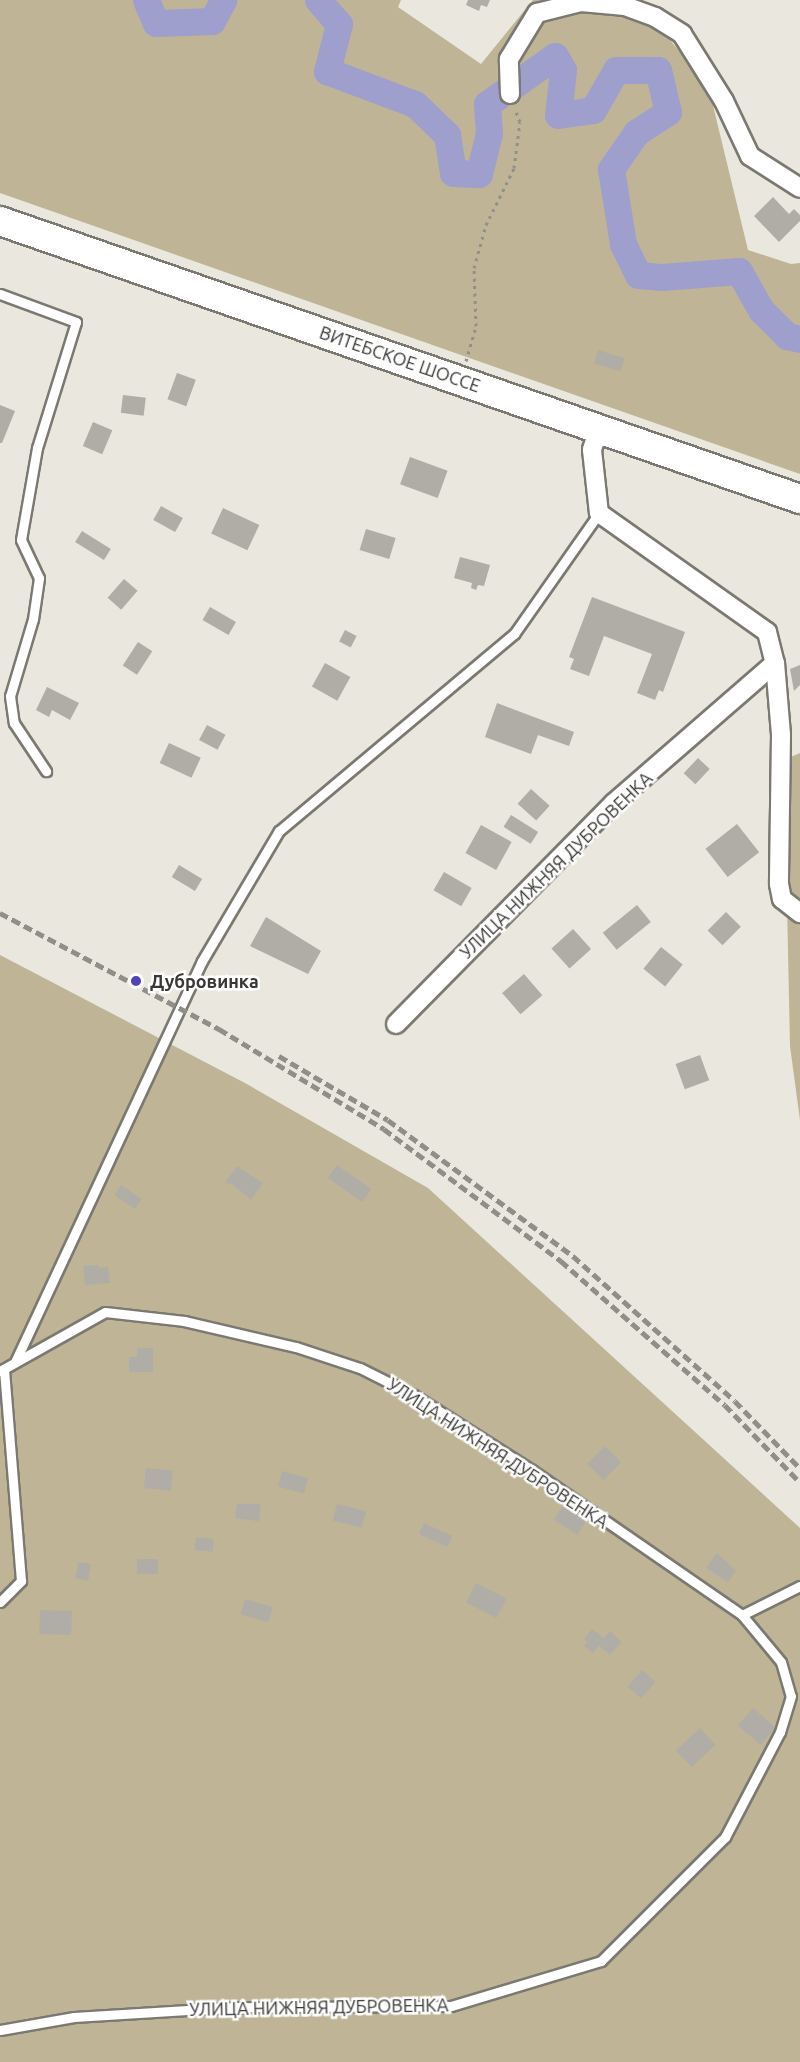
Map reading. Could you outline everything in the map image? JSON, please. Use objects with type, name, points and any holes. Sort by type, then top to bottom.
[{"type":"main road","name":"ВИТЕБСКОЕ ШОССЕ","points":[[0,220],[800,499]]},
{"type":"street","points":[[510,94],[509,59],[537,14],[580,1],[625,6],[655,17],[682,34],[724,101],[750,156],[800,188]]},
{"type":"street","points":[[599,428],[592,450],[599,513],[767,632],[775,663],[781,735],[779,884],[782,899],[800,913]]},
{"type":"street","name":"УЛИЦА НИЖНЯЯ ДУБРОВЕНКА","points":[[396,1024],[614,803],[775,663]]},
{"type":"lane","points":[[0,294],[76,322],[38,448],[21,540],[39,578],[33,619],[10,696],[14,723],[46,771]]},
{"type":"lane","points":[[15,1362],[202,961],[279,831],[514,634],[599,513]]},
{"type":"lane","name":"УЛИЦА НИЖНЯЯ ДУБРОВЕНКА","points":[[0,2030],[74,2017],[224,2008],[451,2006],[601,1960],[725,1838],[780,1732],[791,1696],[781,1662],[742,1615],[532,1470],[414,1395],[360,1368],[296,1347],[184,1321],[105,1312],[2,1370]]},
{"type":"lane","points":[[0,1602],[21,1581],[2,1370]]},
{"type":"lane","points":[[742,1615],[800,1586]]},
{"type":"path","points":[[460,380],[476,326],[474,268],[486,225],[514,168],[520,122],[510,94]]},
{"type":"shaded area","points":[[0,0],[401,0],[398,7],[481,64],[533,0],[578,0],[663,31],[709,89],[748,250],[791,264],[800,263],[800,474],[0,193]]},
{"type":"shaded area","points":[[800,753],[800,1120],[790,1046],[784,760]]},
{"type":"shaded area","points":[[0,955],[245,1083],[428,1188],[800,1528],[800,2062],[0,2062]]},
{"type":"building","points":[[468,0],[490,0],[487,7],[481,5],[479,11],[466,5]]},
{"type":"building","points":[[773,197],[789,214],[794,209],[800,215],[800,221],[779,242],[754,216]]},
{"type":"building","points":[[598,350],[625,358],[621,372],[594,363]]},
{"type":"building","points":[[177,373],[196,380],[186,406],[167,399]]},
{"type":"building","points":[[123,395],[146,398],[144,416],[121,413]]},
{"type":"building","points":[[0,405],[15,411],[2,443],[0,443]]},
{"type":"building","points":[[93,422],[112,430],[102,454],[83,446]]},
{"type":"building","points":[[410,457],[448,471],[438,498],[400,484]]},
{"type":"building","points":[[161,506],[183,518],[175,532],[153,520]]},
{"type":"building","points":[[223,508],[259,525],[247,550],[211,533]]},
{"type":"building","points":[[366,529],[396,538],[389,559],[360,550]]},
{"type":"building","points":[[82,531],[111,549],[104,560],[75,542]]},
{"type":"building","points":[[460,557],[490,565],[484,586],[478,585],[476,590],[471,588],[472,583],[454,578]]},
{"type":"building","points":[[124,579],[138,591],[121,610],[108,598]]},
{"type":"building","points":[[592,597],[685,632],[663,692],[659,690],[655,700],[637,693],[652,654],[604,636],[589,676],[570,669],[574,659],[569,657]]},
{"type":"building","points":[[210,607],[236,622],[228,635],[202,620]]},
{"type":"building","points":[[345,630],[357,636],[351,647],[339,642]]},
{"type":"building","points":[[138,642],[152,651],[137,675],[123,665]]},
{"type":"building","points":[[325,663],[350,677],[337,701],[312,687]]},
{"type":"building","points":[[800,665],[800,685],[794,691],[790,669]]},
{"type":"building","points":[[47,687],[79,703],[70,720],[52,710],[49,717],[36,710]]},
{"type":"building","points":[[497,703],[574,732],[569,746],[538,735],[531,754],[485,737]]},
{"type":"building","points":[[207,725],[226,735],[218,750],[199,740]]},
{"type":"building","points":[[169,743],[201,758],[191,778],[160,763]]},
{"type":"building","points":[[698,758],[710,769],[695,784],[684,773]]},
{"type":"building","points":[[531,789],[550,806],[536,821],[518,804]]},
{"type":"building","points":[[511,815],[538,832],[531,844],[504,827]]},
{"type":"building","points":[[737,824],[759,852],[728,877],[705,849]]},
{"type":"building","points":[[481,825],[512,842],[496,870],[465,853]]},
{"type":"building","points":[[179,865],[202,879],[195,891],[172,877]]},
{"type":"building","points":[[444,872],[472,888],[461,906],[434,890]]},
{"type":"building","points":[[637,905],[651,922],[617,950],[603,933]]},
{"type":"building","points":[[726,912],[741,927],[722,945],[708,930]]},
{"type":"building","points":[[266,917],[321,951],[308,974],[250,946]]},
{"type":"building","points":[[573,929],[591,949],[570,968],[551,948]]},
{"type":"building","points":[[661,947],[683,965],[665,986],[643,969]]},
{"type":"building","points":[[524,974],[542,995],[520,1014],[502,993]]},
{"type":"building","points":[[700,1055],[709,1080],[685,1089],[676,1064]]},
{"type":"building","points":[[337,1165],[371,1189],[362,1202],[328,1178]]},
{"type":"building","points":[[237,1166],[263,1183],[251,1200],[232,1184],[225,1183]]},
{"type":"building","points":[[121,1185],[142,1199],[135,1209],[114,1195]]},
{"type":"building","points":[[98,1265],[99,1268],[108,1267],[110,1283],[85,1285],[83,1266]]},
{"type":"building","points":[[137,1348],[153,1348],[153,1372],[129,1372],[129,1357],[137,1357]]},
{"type":"building","points":[[605,1446],[621,1462],[604,1480],[587,1464]]},
{"type":"building","points":[[146,1468],[173,1471],[171,1491],[144,1488]]},
{"type":"building","points":[[282,1471],[308,1478],[304,1493],[278,1486]]},
{"type":"building","points":[[237,1504],[261,1504],[259,1521],[235,1518]]},
{"type":"building","points":[[337,1504],[366,1511],[362,1528],[333,1520]]},
{"type":"building","points":[[564,1504],[588,1519],[578,1535],[554,1520]]},
{"type":"building","points":[[424,1523],[452,1536],[447,1547],[419,1534]]},
{"type":"building","points":[[196,1537],[214,1539],[213,1552],[195,1550]]},
{"type":"building","points":[[717,1553],[736,1571],[728,1582],[706,1568]]},
{"type":"building","points":[[137,1559],[158,1559],[158,1574],[137,1574]]},
{"type":"building","points":[[78,1562],[91,1564],[88,1581],[75,1579]]},
{"type":"building","points":[[476,1583],[506,1598],[496,1618],[466,1603]]},
{"type":"building","points":[[245,1599],[273,1607],[268,1622],[241,1614]]},
{"type":"building","points":[[40,1610],[72,1611],[71,1635],[39,1634]]},
{"type":"building","points":[[592,1629],[604,1638],[610,1631],[622,1642],[610,1655],[599,1646],[593,1653],[584,1646],[587,1642],[584,1639]]},
{"type":"building","points":[[642,1670],[656,1682],[641,1698],[628,1687]]},
{"type":"building","points":[[753,1708],[776,1728],[761,1745],[738,1725]]},
{"type":"building","points":[[700,1728],[716,1745],[692,1767],[676,1751]]},
{"type":"waterway","points":[[146,0],[156,23],[212,21],[223,0]]},
{"type":"waterway","points":[[318,0],[339,24],[327,71],[415,104],[447,135],[453,173],[479,174],[489,133],[487,104],[555,56],[563,70],[558,115],[593,110],[616,70],[658,70],[668,112],[636,133],[611,169],[623,244],[638,275],[662,277],[739,271],[761,310],[787,336],[800,339]]},
{"type":"railway","points":[[0,913],[219,1029],[384,1129],[561,1261],[725,1405],[800,1482]]},
{"type":"railway","points":[[279,1056],[388,1120],[573,1256],[735,1401],[800,1468]]},
{"type":"place","name":"Дубровинка","points":[[136,981]]}]
